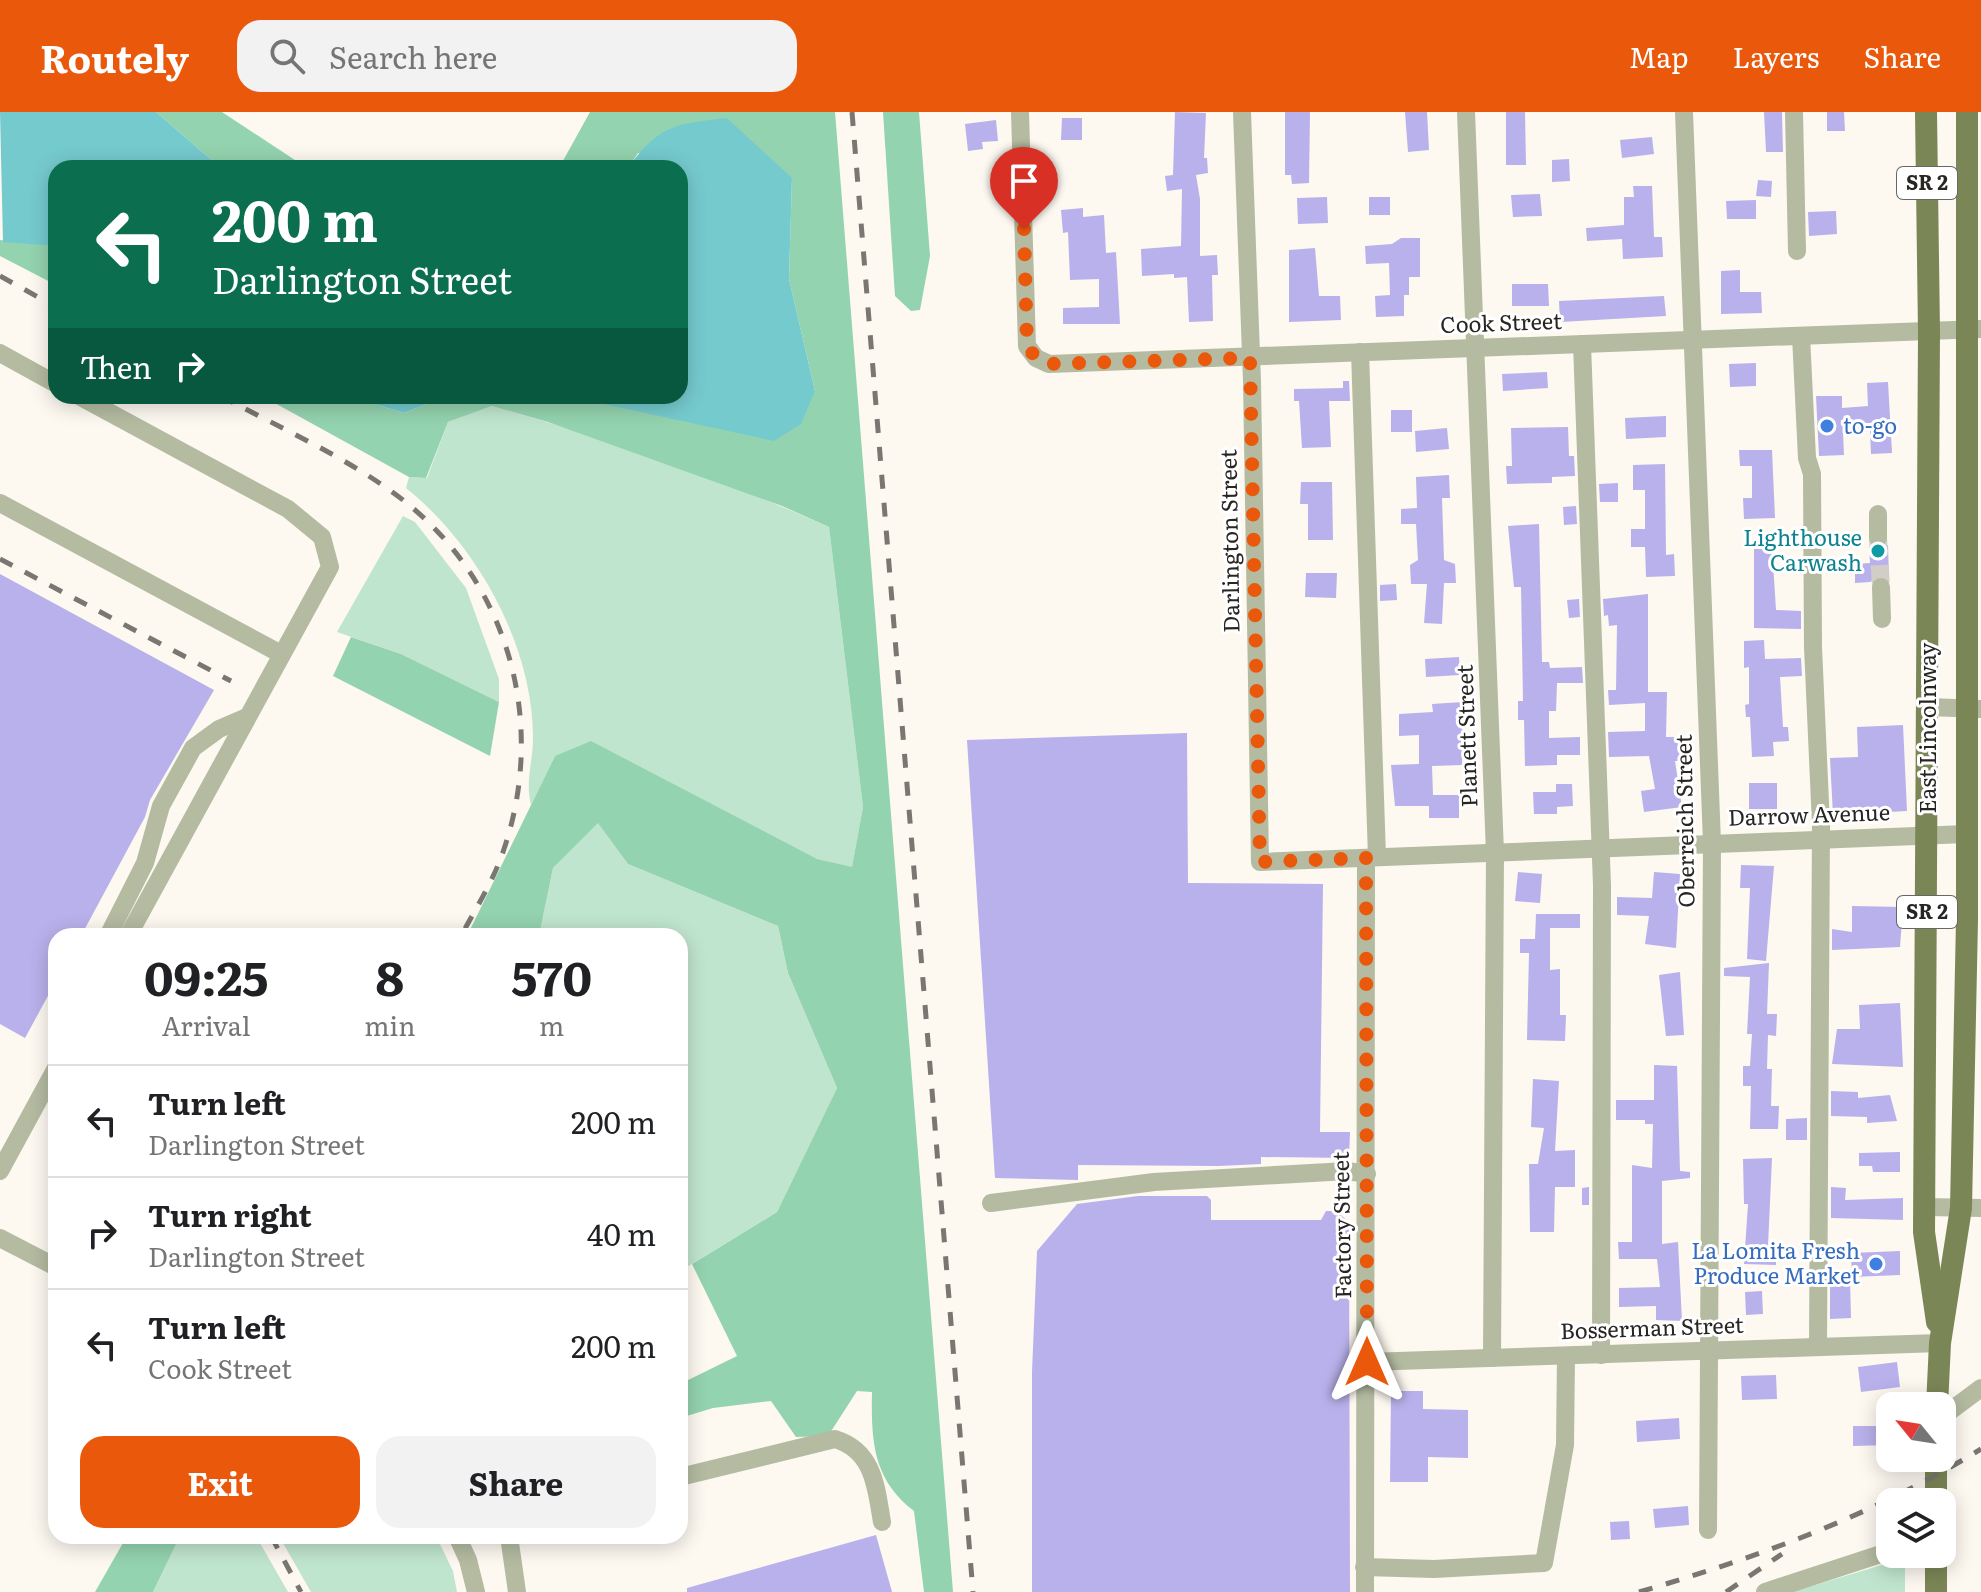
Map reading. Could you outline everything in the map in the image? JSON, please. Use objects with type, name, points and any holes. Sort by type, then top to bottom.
[{"type":"main road","name":"East Lincolnway","points":[[1926,112],[1929,332],[1924,1232],[1940,1343]]},
{"type":"main road","name":"East Lincolnway","points":[[1938,1392],[1940,1343],[1971,1208],[1966,834],[1975,709],[1975,330],[1967,112]]},
{"type":"main road","points":[[1936,1568],[1936,1592]]},
{"type":"street","name":"Cook Street","points":[[1020,112],[1027,346],[1036,358],[1049,364],[1975,330]]},
{"type":"street","name":"Darlington Street","points":[[1242,112],[1260,862],[1372,858]]},
{"type":"street","name":"Planett Street","points":[[1466,112],[1495,853],[1492,1358]]},
{"type":"street","name":"Oberreich Street","points":[[1684,112],[1712,843],[1708,1530]]},
{"type":"street","points":[[1794,112],[1797,251]]},
{"type":"street","points":[[1801,336],[1807,458],[1812,474],[1813,647],[1821,838],[1818,1346]]},
{"type":"street","points":[[1582,344],[1599,848],[1601,1355]]},
{"type":"street","name":"Factory Street","points":[[1360,352],[1372,858],[1365,1592]]},
{"type":"street","points":[[0,353],[48,380]]},
{"type":"street","points":[[94,404],[288,509],[322,537],[330,567],[132,928]]},
{"type":"street","points":[[0,503],[281,654]]},
{"type":"street","points":[[1878,514],[1878,538]]},
{"type":"street","points":[[1881,587],[1882,619]]},
{"type":"street","points":[[1928,707],[1975,709]]},
{"type":"street","points":[[112,928],[145,863],[161,806],[193,748],[219,729],[247,717]]},
{"type":"street","name":"Darrow Avenue","points":[[1372,858],[1966,834]]},
{"type":"street","points":[[0,1171],[48,1083]]},
{"type":"street","points":[[991,1203],[1154,1182],[1347,1171],[1367,1174]]},
{"type":"street","points":[[1925,1207],[1971,1208]]},
{"type":"street","points":[[0,1238],[48,1263]]},
{"type":"street","name":"Bosserman Street","points":[[1367,1362],[1940,1343]]},
{"type":"street","points":[[1364,1567],[1434,1569],[1544,1563],[1565,1445],[1566,1356]]},
{"type":"street","points":[[1956,1407],[1981,1388]]},
{"type":"street","points":[[688,1475],[835,1439],[858,1449],[867,1461],[882,1522]]},
{"type":"street","points":[[461,1544],[476,1592]]},
{"type":"street","points":[[510,1544],[517,1592]]},
{"type":"street","points":[[1765,1592],[1876,1556]]},
{"type":"green space","points":[[156,112],[222,112],[295,160],[212,160]]},
{"type":"green space","points":[[590,112],[835,112],[953,1592],[924,1592],[914,1511],[890,1486],[877,1458],[872,1427],[872,1392],[857,1391],[828,1436],[796,1437],[771,1401],[713,1408],[688,1416],[688,1380],[737,1356],[692,1264],[777,1212],[837,1088],[788,973],[778,926],[628,864],[598,823],[553,868],[541,928],[471,928],[555,756],[591,741],[817,859],[852,867],[863,807],[829,527],[782,506],[548,422],[492,406],[448,422],[426,478],[409,477],[277,404],[374,404],[404,413],[426,404],[688,404],[688,397],[815,391],[789,279],[792,178],[638,153],[633,160],[563,160]]},
{"type":"green space","points":[[883,112],[919,112],[930,256],[920,310],[911,311],[895,296]]},
{"type":"green space","points":[[0,240],[48,245],[48,281],[0,256]]},
{"type":"green space","points":[[492,406],[663,460],[829,527],[863,807],[852,868],[817,859],[555,756],[531,805],[529,780],[533,738],[530,703],[512,633],[496,600],[456,538],[406,488],[409,477],[427,478],[448,422]]},
{"type":"green space","points":[[403,516],[415,522],[466,588],[499,679],[499,702],[401,654],[337,632]]},
{"type":"green space","points":[[351,637],[401,654],[499,702],[490,756],[333,676]]},
{"type":"green space","points":[[598,822],[628,864],[778,926],[788,973],[837,1088],[777,1212],[688,1266],[688,928],[541,928],[553,868]]},
{"type":"green space","points":[[122,1544],[176,1544],[153,1592],[95,1592]]},
{"type":"green space","points":[[176,1544],[261,1544],[288,1592],[153,1592]]},
{"type":"green space","points":[[284,1544],[440,1544],[453,1571],[457,1592],[311,1592]]},
{"type":"green space","points":[[1876,1567],[1905,1568],[1905,1592],[1792,1592]]},
{"type":"water","points":[[0,112],[156,112],[212,160],[48,160],[48,245],[3,242]]},
{"type":"water","points":[[727,118],[792,178],[789,279],[815,391],[801,424],[774,441],[604,404],[688,404],[688,160],[634,160],[660,134],[695,122]]},
{"type":"water","points":[[374,404],[426,404],[404,413]]},
{"type":"building","points":[[1175,112],[1206,113],[1204,158],[1207,158],[1208,173],[1196,175],[1200,199],[1200,256],[1217,255],[1218,275],[1212,275],[1213,321],[1189,322],[1187,277],[1174,278],[1174,274],[1142,276],[1141,249],[1181,246],[1182,189],[1167,191],[1165,176],[1173,175]]},
{"type":"building","points":[[1285,112],[1310,112],[1309,183],[1292,184],[1291,175],[1285,175]]},
{"type":"building","points":[[1405,112],[1427,112],[1429,150],[1408,152]]},
{"type":"building","points":[[1506,112],[1525,112],[1526,165],[1506,165]]},
{"type":"building","points":[[1764,112],[1782,112],[1783,152],[1766,152]]},
{"type":"building","points":[[1827,112],[1844,112],[1845,131],[1827,131]]},
{"type":"building","points":[[1062,118],[1082,118],[1082,140],[1061,140]]},
{"type":"building","points":[[996,120],[998,141],[982,142],[983,149],[968,151],[965,124]]},
{"type":"building","points":[[1652,137],[1654,154],[1622,158],[1620,140]]},
{"type":"building","points":[[1569,159],[1570,181],[1552,182],[1552,160]]},
{"type":"building","points":[[1758,180],[1772,181],[1771,197],[1756,196]]},
{"type":"building","points":[[1633,186],[1652,186],[1654,237],[1662,237],[1663,257],[1623,259],[1622,239],[1587,241],[1586,228],[1624,225],[1624,197],[1634,197]]},
{"type":"building","points":[[1540,194],[1542,216],[1513,217],[1511,195]]},
{"type":"building","points":[[1327,197],[1328,223],[1298,224],[1297,198]]},
{"type":"building","points":[[1369,197],[1390,197],[1390,215],[1369,215]]},
{"type":"building","points":[[1756,200],[1756,219],[1727,219],[1726,201]]},
{"type":"building","points":[[1083,208],[1083,217],[1104,215],[1106,253],[1116,252],[1120,324],[1063,324],[1063,308],[1099,307],[1099,279],[1070,280],[1068,232],[1063,233],[1061,210]]},
{"type":"building","points":[[1836,211],[1837,234],[1809,236],[1808,212]]},
{"type":"building","points":[[1401,238],[1420,238],[1420,277],[1409,277],[1409,295],[1404,295],[1404,316],[1376,317],[1375,296],[1390,295],[1389,263],[1366,264],[1365,246],[1392,244]]},
{"type":"building","points":[[1315,248],[1319,296],[1340,296],[1341,320],[1289,322],[1289,250]]},
{"type":"building","points":[[1740,270],[1740,292],[1761,292],[1762,313],[1721,314],[1721,271]]},
{"type":"building","points":[[1512,284],[1548,284],[1549,306],[1512,306]]},
{"type":"building","points":[[1664,296],[1666,316],[1560,322],[1559,301]]},
{"type":"building","points":[[1756,363],[1756,386],[1730,387],[1729,364]]},
{"type":"building","points":[[1547,372],[1548,388],[1503,391],[1502,374]]},
{"type":"building","points":[[1343,381],[1349,381],[1350,401],[1329,401],[1331,447],[1302,448],[1299,401],[1294,401],[1294,389],[1343,388]]},
{"type":"building","points":[[1888,382],[1892,453],[1871,454],[1870,431],[1843,432],[1844,455],[1819,456],[1816,396],[1842,396],[1842,408],[1868,406],[1867,383]]},
{"type":"building","points":[[1391,410],[1412,410],[1412,432],[1391,432]]},
{"type":"building","points":[[1666,416],[1666,437],[1626,439],[1625,418]]},
{"type":"building","points":[[1568,427],[1569,456],[1574,456],[1575,476],[1552,477],[1552,483],[1507,484],[1506,466],[1512,466],[1511,428]]},
{"type":"building","points":[[1447,428],[1449,449],[1416,452],[1415,431]]},
{"type":"building","points":[[1739,450],[1772,450],[1775,518],[1744,519],[1743,498],[1752,498],[1752,466],[1740,466]]},
{"type":"building","points":[[1665,464],[1666,555],[1674,554],[1675,576],[1646,577],[1645,547],[1631,547],[1631,529],[1645,529],[1645,490],[1633,490],[1633,465]]},
{"type":"building","points":[[1449,475],[1450,498],[1442,498],[1444,560],[1455,564],[1456,583],[1444,583],[1442,624],[1424,623],[1427,584],[1411,584],[1410,565],[1418,560],[1416,524],[1401,524],[1401,509],[1417,508],[1416,477]]},
{"type":"building","points":[[1301,482],[1332,482],[1333,540],[1308,540],[1308,504],[1300,504]]},
{"type":"building","points":[[1618,483],[1618,502],[1600,502],[1599,484]]},
{"type":"building","points":[[1576,506],[1577,524],[1564,525],[1563,507]]},
{"type":"building","points":[[1539,524],[1542,662],[1549,662],[1550,668],[1582,667],[1583,683],[1557,683],[1556,711],[1549,711],[1549,738],[1580,737],[1580,755],[1557,755],[1557,765],[1525,766],[1524,720],[1518,720],[1518,701],[1523,701],[1521,587],[1514,587],[1508,526]]},
{"type":"building","name":"Lighthouse Carwash","points":[[1888,545],[1889,578],[1880,575],[1870,582],[1855,583],[1855,564],[1870,563],[1869,546],[1879,550]]},
{"type":"building","points":[[1754,547],[1772,547],[1776,610],[1801,611],[1801,629],[1754,628]]},
{"type":"building","points":[[1306,573],[1337,573],[1336,598],[1305,597]]},
{"type":"building","points":[[0,574],[214,690],[150,800],[145,817],[85,928],[48,928],[48,996],[25,1038],[0,1024]]},
{"type":"building","points":[[1396,584],[1397,600],[1380,601],[1380,585]]},
{"type":"building","points":[[1648,594],[1648,692],[1667,692],[1666,737],[1679,737],[1680,761],[1675,761],[1682,807],[1644,812],[1641,791],[1655,789],[1649,756],[1609,757],[1608,732],[1645,731],[1645,703],[1609,705],[1608,690],[1616,690],[1617,625],[1609,626],[1608,615],[1604,616],[1603,599]]},
{"type":"building","points":[[1579,599],[1580,617],[1569,618],[1567,600]]},
{"type":"building","points":[[1764,640],[1765,659],[1801,658],[1802,676],[1780,677],[1783,727],[1788,727],[1789,741],[1773,742],[1774,756],[1752,757],[1750,717],[1746,717],[1745,705],[1749,704],[1749,667],[1744,668],[1744,641]]},
{"type":"building","points":[[1459,657],[1460,675],[1426,677],[1425,659]]},
{"type":"building","points":[[1463,702],[1462,765],[1432,766],[1433,795],[1459,795],[1459,818],[1429,818],[1429,806],[1395,806],[1391,765],[1419,764],[1419,735],[1399,736],[1399,714],[1433,712],[1432,704]]},
{"type":"building","points":[[1903,725],[1907,811],[1833,815],[1830,758],[1858,757],[1857,727]]},
{"type":"building","points":[[1187,733],[1188,883],[1323,884],[1320,1132],[1350,1132],[1349,1158],[1261,1157],[1261,1164],[1219,1166],[1078,1165],[1078,1180],[995,1178],[967,740]]},
{"type":"building","points":[[1749,783],[1777,783],[1777,809],[1749,809]]},
{"type":"building","points":[[1556,784],[1572,784],[1573,806],[1557,807],[1557,814],[1534,814],[1533,792],[1556,792]]},
{"type":"building","points":[[1741,865],[1774,866],[1766,961],[1747,959],[1750,888],[1740,888]]},
{"type":"building","points":[[1518,872],[1542,874],[1540,903],[1515,901]]},
{"type":"building","points":[[1654,872],[1680,874],[1676,948],[1645,944],[1649,916],[1617,915],[1617,897],[1652,898]]},
{"type":"building","points":[[1852,906],[1903,907],[1900,947],[1832,950],[1832,929],[1852,932]]},
{"type":"building","points":[[1536,914],[1580,914],[1580,928],[1550,928],[1550,970],[1560,969],[1560,1015],[1566,1015],[1565,1041],[1527,1040],[1529,953],[1520,953],[1520,939],[1535,939]]},
{"type":"building","points":[[1769,963],[1767,1014],[1777,1014],[1776,1036],[1768,1035],[1767,1069],[1772,1069],[1771,1106],[1779,1106],[1778,1129],[1750,1129],[1751,1086],[1743,1086],[1743,1066],[1750,1066],[1752,1034],[1747,1034],[1750,977],[1724,976],[1724,968]]},
{"type":"building","points":[[1680,972],[1684,1035],[1666,1036],[1659,975]]},
{"type":"building","points":[[1900,1003],[1903,1067],[1832,1064],[1837,1029],[1860,1029],[1859,1005]]},
{"type":"building","points":[[1654,1065],[1677,1066],[1680,1171],[1690,1172],[1690,1178],[1662,1181],[1662,1244],[1678,1242],[1682,1321],[1656,1320],[1656,1306],[1619,1307],[1619,1288],[1660,1287],[1657,1259],[1619,1259],[1618,1242],[1632,1242],[1632,1165],[1652,1168],[1653,1124],[1645,1124],[1645,1120],[1616,1120],[1616,1100],[1654,1100]]},
{"type":"building","points":[[1533,1079],[1559,1081],[1555,1151],[1575,1150],[1575,1187],[1555,1187],[1554,1232],[1530,1232],[1529,1164],[1538,1164],[1544,1128],[1531,1127]]},
{"type":"building","points":[[1831,1091],[1858,1092],[1858,1098],[1890,1095],[1897,1121],[1867,1123],[1867,1117],[1831,1116]]},
{"type":"building","points":[[1807,1118],[1807,1140],[1786,1140],[1786,1119]]},
{"type":"building","points":[[1900,1152],[1900,1172],[1873,1172],[1872,1166],[1859,1166],[1859,1153]]},
{"type":"building","points":[[1772,1158],[1768,1246],[1776,1246],[1776,1265],[1744,1264],[1748,1204],[1744,1204],[1743,1159]]},
{"type":"building","points":[[1589,1187],[1589,1205],[1582,1205],[1582,1188]]},
{"type":"building","points":[[1831,1187],[1846,1188],[1845,1200],[1903,1198],[1903,1220],[1831,1218]]},
{"type":"building","points":[[1138,1196],[1207,1196],[1211,1200],[1211,1220],[1321,1220],[1326,1211],[1336,1211],[1349,1222],[1350,1592],[1032,1592],[1032,1372],[1037,1251],[1077,1204]]},
{"type":"building","name":"La Lomita Fresh Produce Market","points":[[1900,1251],[1900,1275],[1852,1277],[1851,1253]]},
{"type":"building","points":[[1850,1280],[1851,1318],[1830,1319],[1830,1281]]},
{"type":"building","points":[[1762,1291],[1763,1314],[1746,1315],[1745,1292]]},
{"type":"building","points":[[1897,1362],[1900,1387],[1861,1392],[1858,1367]]},
{"type":"building","points":[[1776,1375],[1777,1399],[1742,1400],[1741,1376]]},
{"type":"building","points":[[1391,1391],[1423,1391],[1423,1409],[1468,1410],[1468,1458],[1428,1457],[1428,1482],[1390,1482]]},
{"type":"building","points":[[1679,1418],[1680,1439],[1637,1442],[1636,1421]]},
{"type":"building","points":[[1853,1426],[1876,1426],[1876,1445],[1853,1446]]},
{"type":"building","points":[[1688,1506],[1689,1525],[1655,1528],[1653,1509]]},
{"type":"building","points":[[1629,1521],[1630,1539],[1611,1540],[1610,1522]]},
{"type":"building","points":[[876,1535],[892,1592],[687,1592],[687,1588]]},
{"type":"tunnel","points":[[1878,538],[1881,587]]},
{"type":"railway","points":[[852,112],[973,1592]]},
{"type":"railway","points":[[0,276],[48,303]]},
{"type":"railway","points":[[236,404],[332,454],[395,494],[434,527],[465,566],[490,608],[508,654],[518,701],[521,750],[517,800],[504,849],[465,928]]},
{"type":"railway","points":[[0,559],[231,681]]},
{"type":"railway","points":[[1639,1592],[1815,1532],[1899,1494],[1981,1449]]},
{"type":"railway","points":[[275,1544],[301,1592]]},
{"type":"railway","points":[[1726,1592],[1782,1554]]},
{"type":"place","name":"to-go","points":[[1827,426]]},
{"type":"place","name":"Lighthouse Carwash","points":[[1878,551]]},
{"type":"place","name":"La Lomita Fresh Produce Market","points":[[1876,1264]]},
{"type":"route","points":[[1024,229],[1027,346],[1036,358],[1049,364],[1250,358],[1260,862],[1366,858],[1367,1362]]}]
